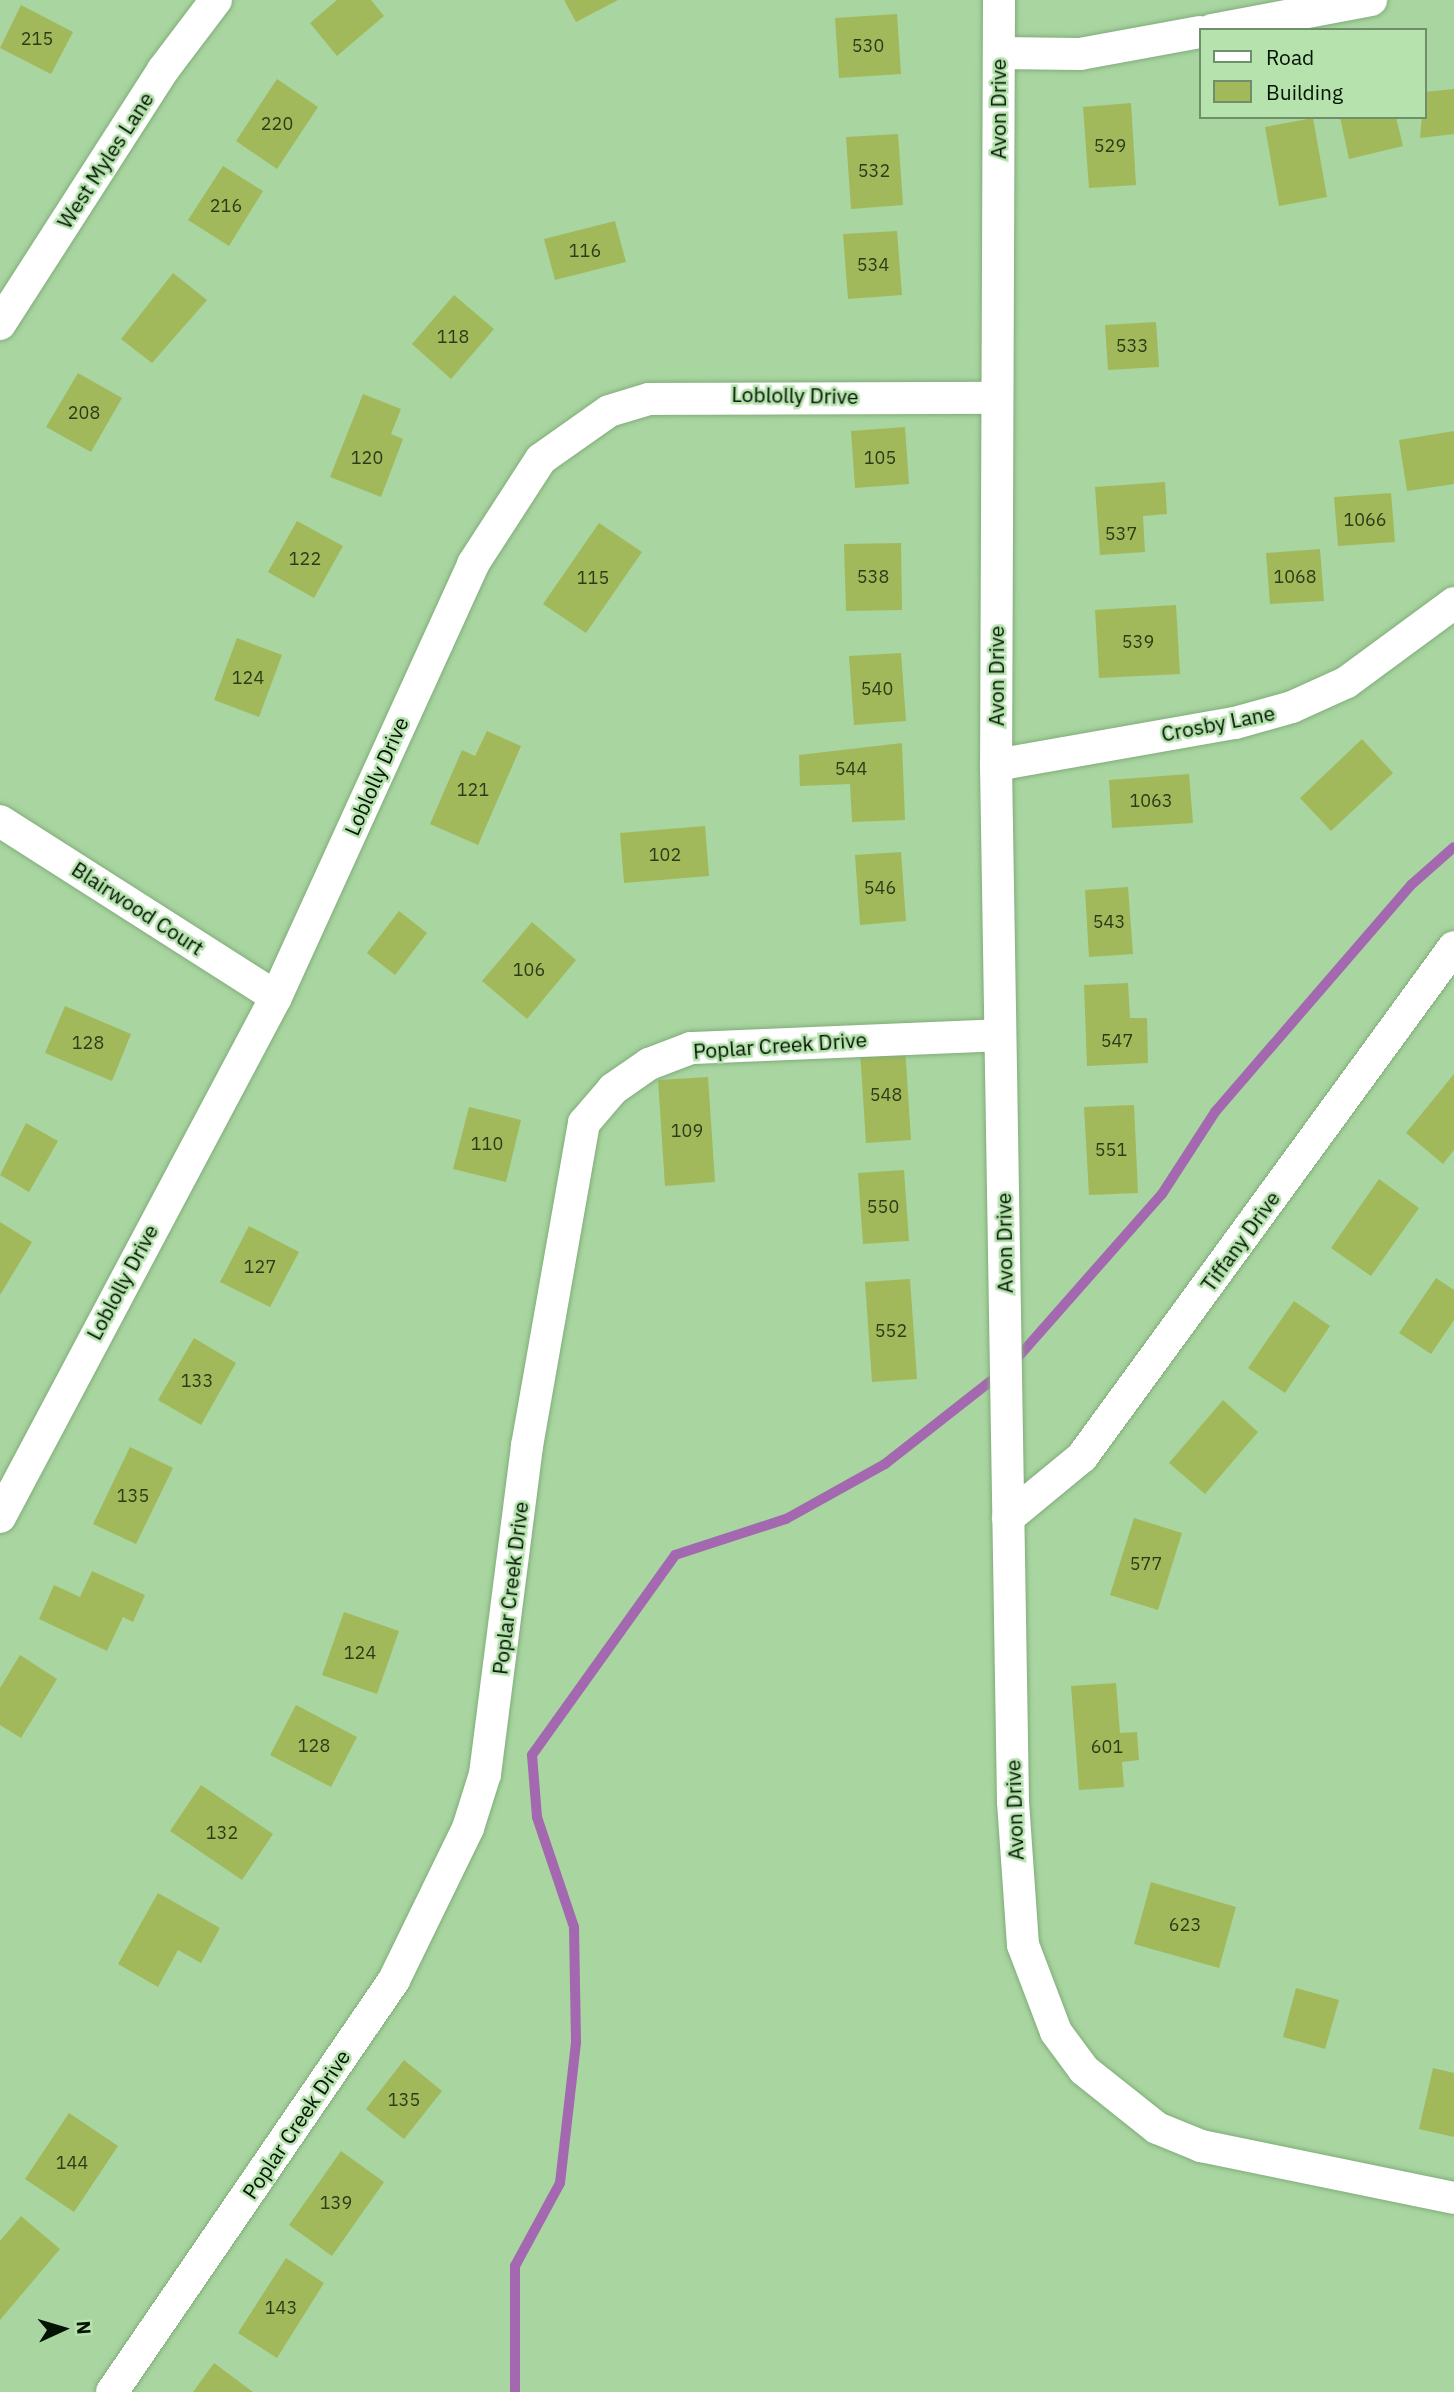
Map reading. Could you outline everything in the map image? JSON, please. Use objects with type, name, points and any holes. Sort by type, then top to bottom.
[{"type":"street","name":"West Myles Lane","points":[[0,324],[163,70],[216,0]]},
{"type":"street","name":"Avon Drive","points":[[999,0],[996,765],[1008,1518],[1018,1898],[1035,1990],[1056,2032],[1093,2078],[1157,2128],[1201,2146],[1454,2198]]},
{"type":"street","points":[[1223,28],[1371,0]]},
{"type":"street","points":[[999,53],[1080,54],[1198,32]]},
{"type":"street","name":"Loblolly Drive","points":[[0,1517],[275,997],[473,564],[541,459],[573,432],[609,411],[691,394],[997,398]]},
{"type":"street","name":"Crosby Lane","points":[[996,765],[1235,723],[1293,707],[1347,682],[1454,603]]},
{"type":"street","name":"Blairwood Court","points":[[0,821],[275,997]]},
{"type":"street","name":"Tiffany Drive","points":[[1008,1518],[1082,1457],[1454,947]]},
{"type":"street","name":"Poplar Creek Drive","points":[[111,2392],[394,1980],[468,1828],[485,1774],[527,1447],[584,1123],[613,1089],[649,1064],[691,1048],[1000,1035]]},
{"type":"building","points":[[337,0],[371,0],[384,16],[337,56],[310,23]]},
{"type":"building","points":[[564,0],[618,0],[576,22]]},
{"type":"building","points":[[21,5],[73,32],[51,74],[0,48]]},
{"type":"building","points":[[897,14],[901,74],[839,78],[835,18]]},
{"type":"building","points":[[277,79],[318,107],[277,169],[236,141]]},
{"type":"building","points":[[1454,89],[1454,134],[1420,138],[1422,119],[1426,119],[1426,92]]},
{"type":"building","points":[[1131,103],[1136,185],[1089,188],[1083,107]]},
{"type":"building","points":[[1313,119],[1327,197],[1279,206],[1265,127]]},
{"type":"building","points":[[1340,119],[1396,119],[1403,146],[1349,159]]},
{"type":"building","points":[[898,134],[903,205],[851,209],[846,137]]},
{"type":"building","points":[[223,166],[263,191],[229,246],[188,220]]},
{"type":"building","points":[[615,221],[626,262],[555,280],[544,239]]},
{"type":"building","points":[[897,231],[902,295],[848,299],[843,234]]},
{"type":"building","points":[[173,273],[207,300],[152,363],[121,339]]},
{"type":"building","points":[[454,295],[494,329],[451,379],[412,344]]},
{"type":"building","points":[[1156,322],[1159,367],[1108,370],[1105,325]]},
{"type":"building","points":[[78,373],[122,398],[91,452],[46,427]]},
{"type":"building","points":[[363,394],[401,409],[391,434],[403,439],[381,497],[330,477]]},
{"type":"building","points":[[905,427],[909,484],[855,488],[851,431]]},
{"type":"building","points":[[1454,431],[1454,484],[1407,491],[1399,440]]},
{"type":"building","points":[[1165,482],[1167,514],[1143,516],[1145,552],[1100,555],[1095,487]]},
{"type":"building","points":[[1391,493],[1395,542],[1338,546],[1334,497]]},
{"type":"building","points":[[297,521],[343,546],[314,598],[268,572]]},
{"type":"building","points":[[599,523],[642,552],[586,633],[543,604]]},
{"type":"building","points":[[901,543],[902,610],[846,611],[844,544]]},
{"type":"building","points":[[1320,549],[1324,601],[1270,604],[1266,553]]},
{"type":"building","points":[[1176,605],[1180,674],[1099,678],[1095,610]]},
{"type":"building","points":[[237,638],[282,655],[259,717],[214,700]]},
{"type":"building","points":[[901,653],[906,721],[854,725],[849,656]]},
{"type":"building","points":[[487,731],[521,746],[478,845],[430,824],[462,750],[475,756]]},
{"type":"building","points":[[1362,739],[1393,773],[1331,831],[1300,798]]},
{"type":"building","points":[[902,743],[905,820],[852,822],[850,784],[800,786],[799,755]]},
{"type":"building","points":[[1189,774],[1193,823],[1112,828],[1109,780]]},
{"type":"building","points":[[705,826],[709,876],[624,883],[620,833]]},
{"type":"building","points":[[901,852],[906,921],[860,925],[855,855]]},
{"type":"building","points":[[1128,887],[1133,954],[1089,957],[1085,890]]},
{"type":"building","points":[[399,911],[427,933],[395,975],[367,953]]},
{"type":"building","points":[[532,922],[576,960],[527,1019],[482,981]]},
{"type":"building","points":[[1128,983],[1130,1018],[1147,1018],[1148,1063],[1087,1066],[1084,985]]},
{"type":"building","points":[[65,1006],[131,1034],[112,1081],[45,1053]]},
{"type":"building","points":[[905,1047],[911,1140],[866,1143],[860,1050]]},
{"type":"building","points":[[1454,1074],[1454,1150],[1443,1164],[1406,1133]]},
{"type":"building","points":[[708,1077],[715,1182],[665,1186],[658,1080]]},
{"type":"building","points":[[1134,1105],[1138,1193],[1089,1195],[1084,1107]]},
{"type":"building","points":[[469,1107],[521,1120],[506,1182],[453,1169]]},
{"type":"building","points":[[26,1123],[58,1141],[29,1192],[0,1175]]},
{"type":"building","points":[[904,1170],[909,1241],[863,1244],[858,1173]]},
{"type":"building","points":[[1379,1179],[1419,1208],[1371,1276],[1331,1248]]},
{"type":"building","points":[[0,1222],[32,1242],[0,1295]]},
{"type":"building","points":[[249,1226],[299,1252],[270,1307],[220,1282]]},
{"type":"building","points":[[1436,1278],[1454,1290],[1454,1320],[1431,1354],[1399,1333]]},
{"type":"building","points":[[910,1279],[917,1379],[872,1382],[865,1282]]},
{"type":"building","points":[[1294,1301],[1330,1326],[1285,1393],[1248,1368]]},
{"type":"building","points":[[194,1338],[236,1363],[201,1425],[158,1400]]},
{"type":"building","points":[[1223,1400],[1258,1432],[1205,1494],[1169,1463]]},
{"type":"building","points":[[130,1447],[173,1468],[136,1544],[93,1524]]},
{"type":"building","points":[[1134,1518],[1182,1533],[1158,1610],[1110,1595]]},
{"type":"building","points":[[92,1571],[145,1595],[133,1622],[123,1617],[107,1651],[39,1619],[54,1585],[80,1597]]},
{"type":"building","points":[[344,1612],[399,1631],[377,1694],[322,1675]]},
{"type":"building","points":[[20,1655],[57,1679],[21,1738],[0,1725],[0,1688]]},
{"type":"building","points":[[1116,1683],[1120,1733],[1137,1732],[1139,1760],[1122,1762],[1124,1787],[1079,1790],[1071,1686]]},
{"type":"building","points":[[296,1705],[357,1737],[331,1787],[270,1755]]},
{"type":"building","points":[[201,1785],[273,1834],[242,1880],[170,1831]]},
{"type":"building","points":[[1151,1882],[1236,1907],[1219,1968],[1134,1944]]},
{"type":"building","points":[[158,1893],[220,1928],[201,1963],[178,1950],[158,1987],[118,1964]]},
{"type":"building","points":[[1296,1988],[1339,2000],[1325,2049],[1283,2037]]},
{"type":"building","points":[[404,2060],[442,2091],[404,2139],[366,2109]]},
{"type":"building","points":[[1433,2068],[1454,2073],[1454,2137],[1419,2129]]},
{"type":"building","points":[[69,2113],[118,2146],[74,2212],[25,2179]]},
{"type":"building","points":[[341,2151],[384,2182],[332,2256],[289,2225]]},
{"type":"building","points":[[21,2216],[60,2249],[0,2320],[0,2241]]},
{"type":"building","points":[[286,2258],[324,2283],[277,2358],[238,2333]]},
{"type":"building","points":[[214,2363],[253,2392],[193,2392]]},
{"type":"waterway","points":[[1012,1364],[1162,1194],[1215,1112],[1411,885],[1454,847]]},
{"type":"waterway","points":[[515,2392],[515,2266],[560,2183],[576,2042],[574,1927],[537,1817],[532,1755],[675,1555],[786,1519],[885,1464],[1001,1373]]}]
